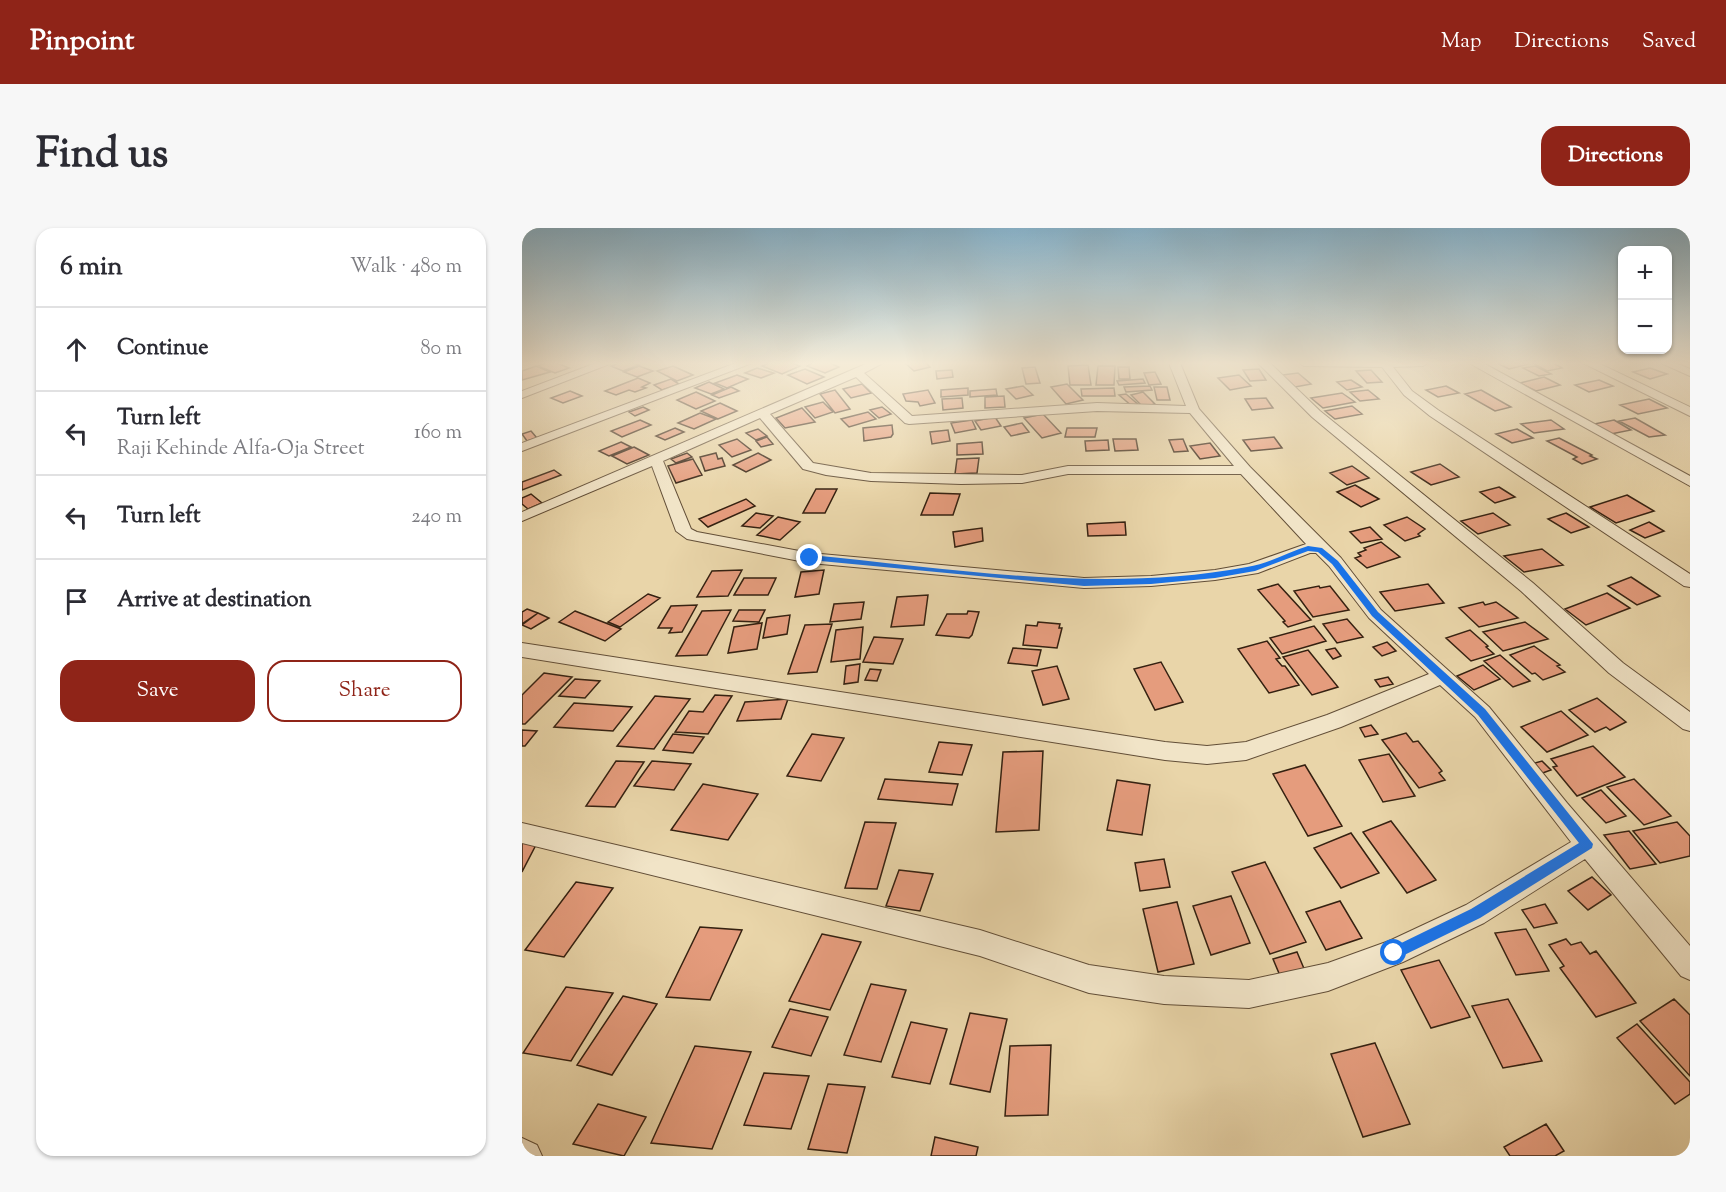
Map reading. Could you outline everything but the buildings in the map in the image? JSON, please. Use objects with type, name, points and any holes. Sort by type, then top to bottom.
[{"type":"street","points":[[522,447],[631,406]]},
{"type":"street","points":[[522,518],[778,406]]},
{"type":"street","points":[[894,406],[909,420],[1093,406]]},
{"type":"street","points":[[1104,406],[1193,410]]},
{"type":"street","points":[[1192,406],[1245,470],[1335,562],[1375,614],[1441,677],[1482,712],[1690,966]]},
{"type":"street","points":[[1308,406],[1527,587],[1616,668],[1690,723]]},
{"type":"street","points":[[1425,406],[1690,582]]},
{"type":"street","points":[[1553,406],[1690,482]]},
{"type":"street","points":[[762,413],[808,466],[826,471],[871,477],[961,480],[1022,478],[1068,470],[1245,470]]},
{"type":"street","points":[[656,459],[684,531],[692,536],[810,558],[1084,583],[1151,581],[1215,575],[1252,569],[1308,548],[1320,549]]},
{"type":"street","points":[[522,650],[1165,751],[1207,755],[1246,751],[1294,736],[1441,677]]},
{"type":"street","points":[[522,833],[980,943],[1089,979],[1164,990],[1249,994],[1328,977],[1394,953],[1475,914],[1588,844]]},
{"type":"street","points":[[522,1154],[526,1156]]},
{"type":"route","points":[[810,558],[1084,583],[1151,581],[1215,575],[1252,569],[1308,548],[1320,549],[1335,562],[1375,614],[1394,634],[1482,712],[1588,844],[1527,884],[1475,914],[1394,953]]}]
